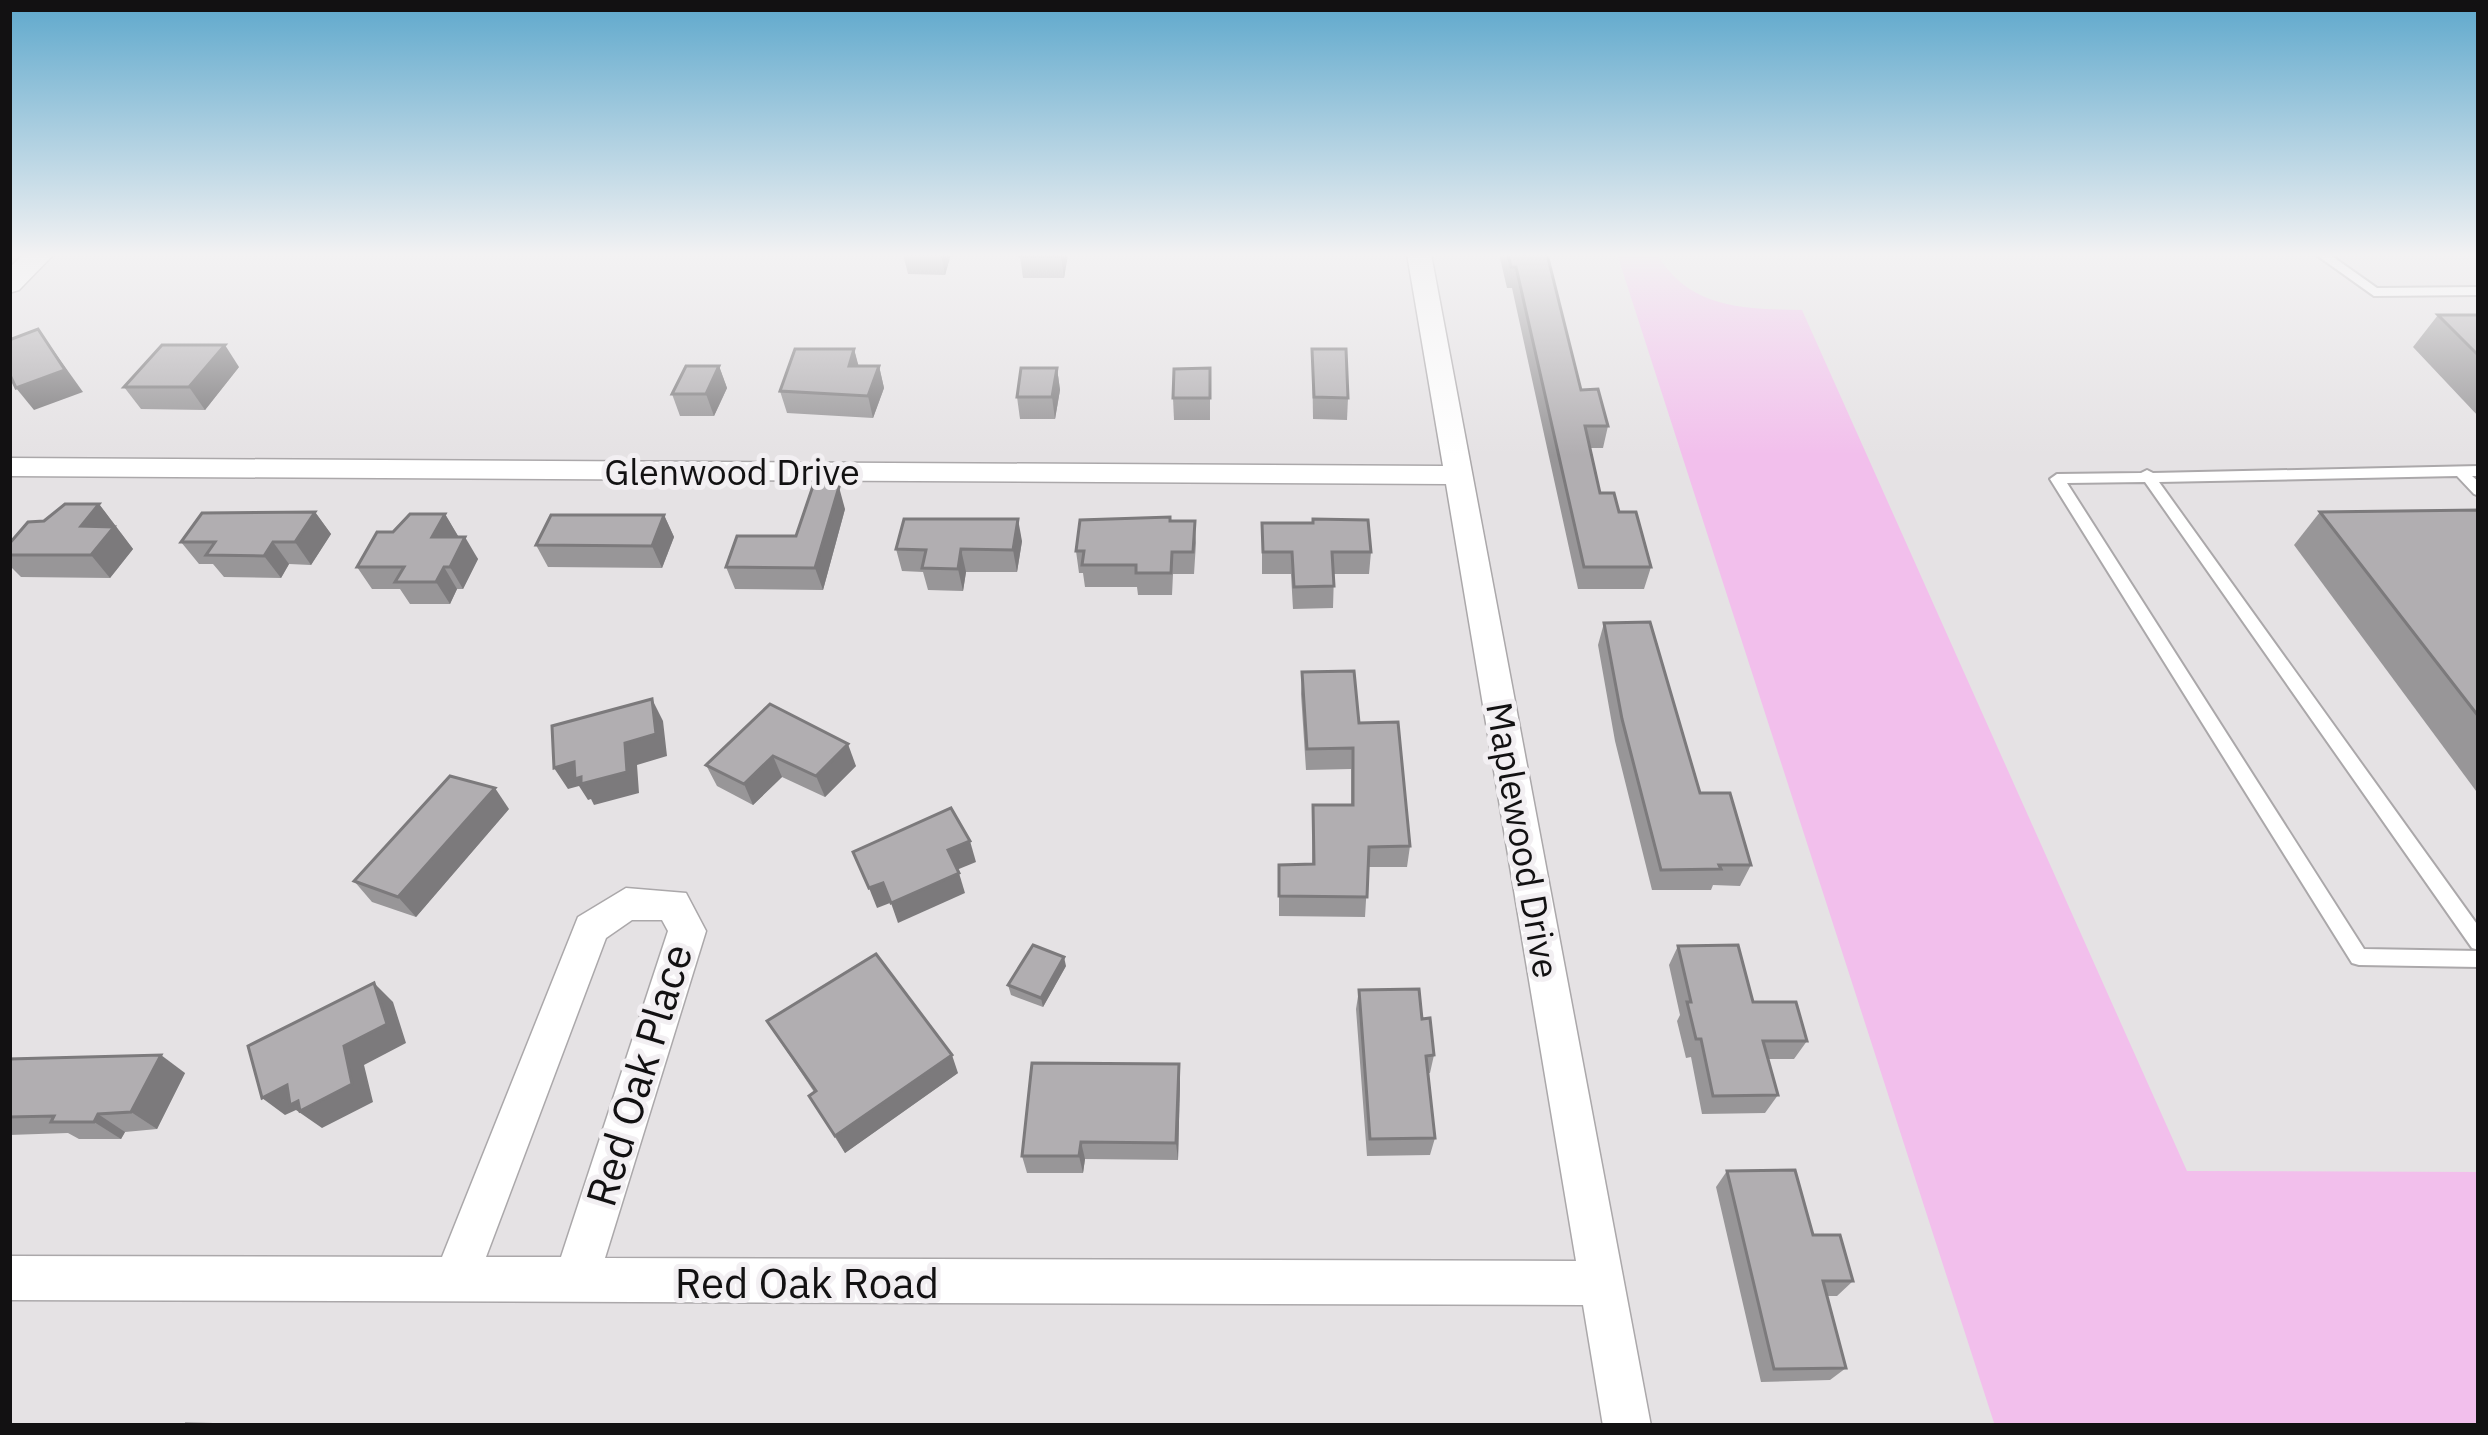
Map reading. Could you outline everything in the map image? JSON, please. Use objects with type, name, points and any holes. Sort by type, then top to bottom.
[{"type":"street","name":"Maplewood Drive","points":[[1430,321],[1627,1426]]},
{"type":"street","name":"Glenwood Drive","points":[[9,467],[1456,475]]},
{"type":"street","name":"Red Oak Place","points":[[454,1282],[592,928],[626,904],[673,904],[687,931],[574,1283]]},
{"type":"street","name":"Red Oak Road","points":[[9,1278],[1604,1283]]},
{"type":"lane","points":[[2460,471],[2479,490]]},
{"type":"lane","points":[[2479,471],[2057,479],[2359,957],[2479,959]]},
{"type":"lane","points":[[2147,475],[2479,942]]},
{"type":"shaded area","points":[[1639,321],[1807,321],[2187,1171],[2479,1172],[2479,1426],[1995,1426]]},
{"type":"building","points":[[1528,321],[1564,321],[1581,390],[1598,389],[1608,426],[1585,426],[1600,493],[1614,493],[1619,512],[1636,512],[1651,567],[1584,567]]},
{"type":"building","points":[[2444,321],[2479,321],[2479,356]]},
{"type":"building","points":[[38,329],[65,370],[16,388],[9,373],[9,340]]},
{"type":"building","points":[[162,345],[225,345],[189,387],[124,387]]},
{"type":"building","points":[[795,349],[854,349],[849,366],[879,366],[868,396],[780,391]]},
{"type":"building","points":[[1312,349],[1346,349],[1348,398],[1314,397]]},
{"type":"building","points":[[686,366],[719,366],[706,394],[672,394]]},
{"type":"building","points":[[1021,368],[1057,368],[1052,397],[1017,397]]},
{"type":"building","points":[[1210,368],[1210,398],[1173,398],[1174,369]]},
{"type":"building","points":[[815,480],[839,487],[815,568],[726,567],[737,536],[796,536]]},
{"type":"building","points":[[65,504],[99,504],[81,526],[114,527],[91,555],[9,555],[9,544],[28,522],[44,521]]},
{"type":"building","points":[[2479,510],[2479,717],[2320,512]]},
{"type":"building","points":[[315,512],[295,542],[273,542],[264,556],[206,555],[215,542],[181,542],[202,513]]},
{"type":"building","points":[[410,514],[445,514],[432,537],[465,537],[450,567],[444,567],[436,582],[395,582],[404,567],[357,567],[377,532],[393,532]]},
{"type":"building","points":[[551,515],[664,515],[652,546],[536,545]]},
{"type":"building","points":[[1170,517],[1170,521],[1195,521],[1193,552],[1172,552],[1171,573],[1136,573],[1136,565],[1082,565],[1084,551],[1076,551],[1080,520]]},
{"type":"building","points":[[904,519],[1018,519],[1013,550],[961,549],[958,569],[922,568],[926,550],[896,549]]},
{"type":"building","points":[[1313,519],[1368,520],[1371,552],[1332,552],[1334,586],[1294,587],[1292,552],[1263,552],[1262,523],[1313,523]]},
{"type":"building","points":[[1650,622],[1700,793],[1730,793],[1751,865],[1661,870],[1622,719],[1604,623]]},
{"type":"building","points":[[1354,671],[1359,723],[1398,722],[1410,846],[1369,847],[1367,897],[1279,896],[1279,865],[1314,864],[1313,805],[1353,805],[1353,748],[1307,749],[1302,672]]},
{"type":"building","points":[[652,699],[656,734],[625,743],[627,772],[581,784],[581,777],[575,779],[574,762],[554,768],[552,726]]},
{"type":"building","points":[[770,704],[848,744],[816,776],[773,756],[744,784],[706,765]]},
{"type":"building","points":[[450,776],[495,788],[398,897],[354,881]]},
{"type":"building","points":[[951,808],[970,841],[948,850],[959,873],[891,903],[883,883],[869,888],[853,852]]},
{"type":"building","points":[[1033,945],[1064,957],[1041,998],[1008,985]]},
{"type":"building","points":[[1738,945],[1753,1002],[1796,1002],[1807,1041],[1763,1041],[1778,1095],[1713,1096],[1701,1039],[1696,1039],[1678,946]]},
{"type":"building","points":[[876,954],[952,1055],[835,1136],[809,1096],[816,1091],[767,1021]]},
{"type":"building","points":[[374,983],[387,1024],[344,1046],[352,1084],[300,1111],[298,1101],[290,1105],[287,1085],[262,1098],[248,1046]]},
{"type":"building","points":[[1419,989],[1422,1019],[1430,1018],[1434,1055],[1426,1056],[1435,1138],[1370,1139],[1359,990]]},
{"type":"building","points":[[161,1055],[131,1112],[98,1114],[94,1122],[51,1122],[54,1116],[9,1117],[9,1059]]},
{"type":"building","points":[[1032,1063],[1179,1064],[1176,1143],[1081,1142],[1079,1156],[1022,1156]]},
{"type":"building","points":[[1795,1170],[1813,1235],[1840,1235],[1853,1281],[1823,1281],[1846,1368],[1774,1369],[1727,1171]]}]
